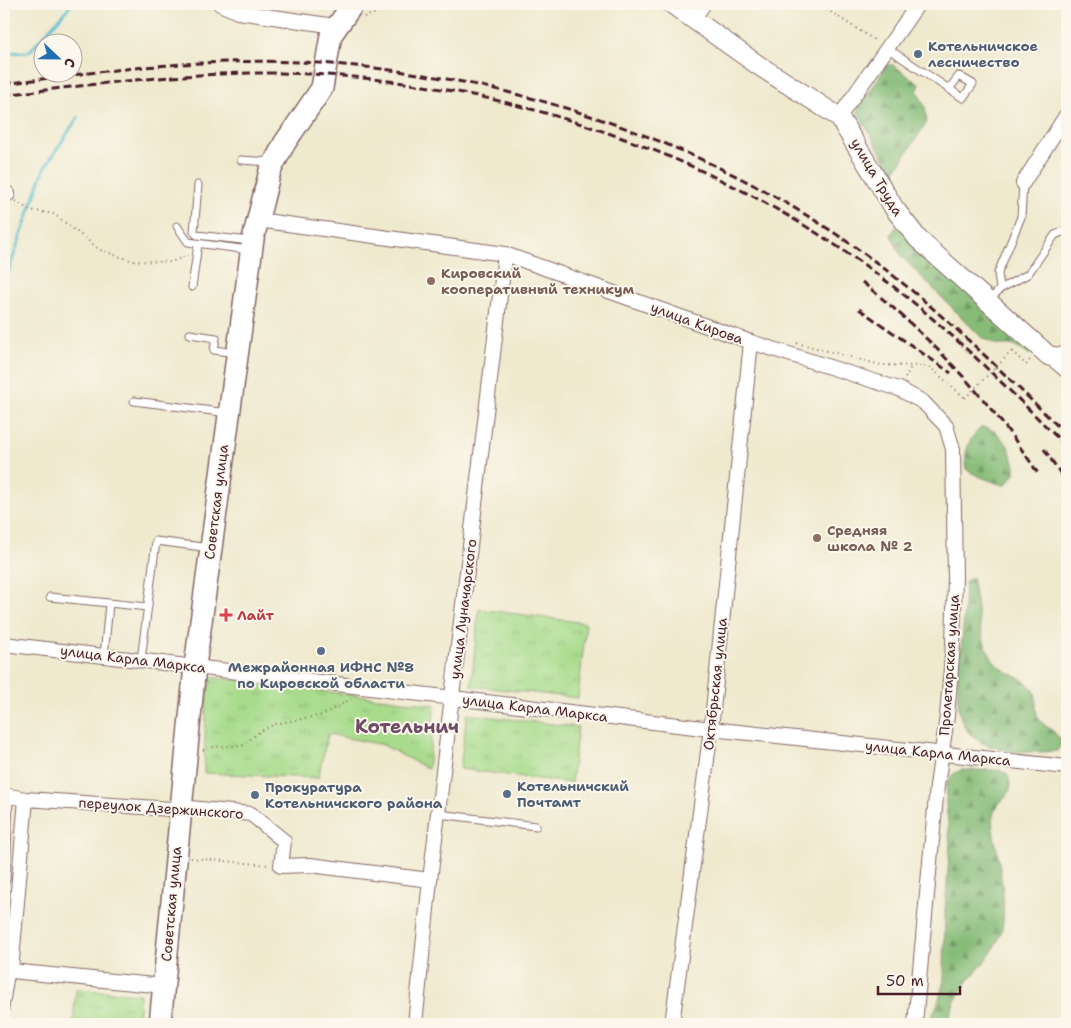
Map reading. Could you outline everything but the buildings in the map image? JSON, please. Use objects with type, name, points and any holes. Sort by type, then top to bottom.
[{"type":"main road","name":"Советская улица","points":[[160,1024],[195,666],[252,246],[264,190],[274,162],[322,88],[328,47],[335,26],[353,4]]},
{"type":"street","points":[[220,4],[238,12],[335,26]]},
{"type":"street","name":"улица Труда","points":[[672,4],[692,20],[839,117],[894,208],[918,239],[995,295],[1051,359],[1067,372]]},
{"type":"street","points":[[692,20],[704,4]]},
{"type":"street","points":[[839,117],[918,4]]},
{"type":"street","points":[[1023,183],[1067,114]]},
{"type":"street","name":"улица Кирова","points":[[258,220],[506,254],[750,342],[912,395],[932,410],[946,426]]},
{"type":"street","name":"улица Луначарского","points":[[415,1024],[430,880],[506,254]]},
{"type":"street","name":"Октябрьская улица","points":[[672,1024],[711,729],[750,342]]},
{"type":"street","name":"Пролетарская улица","points":[[915,1024],[950,691],[955,587],[953,450],[946,426]]},
{"type":"street","name":"улица Карла Маркса","points":[[4,644],[711,729],[1067,766]]},
{"type":"street","name":"переулок Дзержинского","points":[[7,796],[171,809],[180,807],[251,814],[284,841],[281,866]]},
{"type":"street","points":[[26,799],[9,962],[164,986]]},
{"type":"street","points":[[281,866],[310,865],[430,880]]},
{"type":"lane","points":[[887,48],[949,89]]},
{"type":"lane","points":[[241,160],[274,162]]},
{"type":"lane","points":[[995,295],[998,273],[1021,217],[1023,183]]},
{"type":"lane","points":[[198,185],[194,232],[197,235],[252,246]]},
{"type":"lane","points":[[177,226],[188,242],[198,248],[252,246]]},
{"type":"lane","points":[[995,295],[1028,274],[1055,235],[1067,230]]},
{"type":"lane","points":[[192,287],[198,248]]},
{"type":"lane","points":[[190,334],[216,338],[214,350],[237,353]]},
{"type":"lane","points":[[134,401],[228,413]]},
{"type":"lane","points":[[141,660],[156,541],[210,548]]},
{"type":"lane","points":[[50,598],[148,607]]},
{"type":"lane","points":[[104,656],[109,604]]},
{"type":"lane","points":[[4,884],[6,878],[7,796]]},
{"type":"lane","points":[[439,814],[536,826]]},
{"type":"lane","points":[[4,1014],[9,962]]},
{"type":"path","points":[[818,4],[887,48]]},
{"type":"path","points":[[6,194],[30,210],[54,214],[100,250],[134,261],[171,262],[198,248]]},
{"type":"path","points":[[789,340],[881,365],[924,366],[931,368],[965,398],[1012,351],[1026,365],[1031,360],[1051,359]]},
{"type":"path","points":[[199,752],[212,747],[242,746],[259,732],[275,724],[322,715],[368,689]]},
{"type":"path","points":[[189,857],[281,866]]},
{"type":"green space","points":[[887,65],[893,65],[920,85],[917,91],[925,107],[927,122],[893,174],[857,111]]},
{"type":"green space","points":[[896,227],[901,227],[1034,352],[1029,354],[1012,345],[997,345],[981,337],[902,257],[891,235]]},
{"type":"green space","points":[[982,427],[995,431],[1008,446],[1015,465],[1015,474],[1005,485],[966,469],[966,451],[973,436]]},
{"type":"green space","points":[[972,577],[980,624],[987,648],[998,665],[1033,689],[1036,696],[1036,712],[1039,719],[1057,735],[1062,743],[1057,751],[1010,751],[987,745],[969,733],[963,724],[958,701],[958,675],[963,633],[965,582]]},
{"type":"green space","points":[[479,609],[586,623],[578,698],[471,686]]},
{"type":"green space","points":[[211,677],[435,705],[428,769],[383,745],[328,734],[318,778],[204,773],[206,705]]},
{"type":"green space","points":[[467,714],[578,727],[571,783],[460,769]]},
{"type":"green space","points":[[961,770],[999,770],[1007,774],[1010,782],[1010,788],[1006,797],[995,809],[993,816],[993,829],[1003,891],[1003,924],[1001,933],[992,951],[956,999],[948,1024],[929,1024],[939,1000],[944,980],[945,911],[950,843],[946,803],[947,783],[952,775]]},
{"type":"green space","points":[[76,989],[140,994],[138,1024],[73,1024]]},
{"type":"waterway","points":[[4,53],[29,52],[72,4]]},
{"type":"waterway","points":[[4,295],[6,278],[44,169],[78,117]]},
{"type":"railway","points":[[4,84],[143,67],[227,62],[306,62],[386,69],[465,83],[545,102],[622,127],[697,157],[769,193],[868,256],[928,304],[985,355],[1067,435]]},
{"type":"railway","points":[[4,95],[210,74],[280,73],[362,78],[444,89],[525,107],[604,132],[682,162],[756,198],[827,240],[917,305],[983,364],[1067,447]]},
{"type":"railway","points":[[862,282],[912,325],[958,371],[1001,422],[1039,475]]},
{"type":"railway","points":[[859,309],[951,373]]},
{"type":"railway","points":[[1044,449],[1067,483]]},
{"type":"place","name":"Котельничское лесничество","points":[[918,54]]},
{"type":"place","name":"Кировский кооперативный техникум","points":[[431,281]]},
{"type":"place","name":"Средняя школа № 2","points":[[817,538]]},
{"type":"place","name":"Лайт","points":[[226,615]]},
{"type":"place","name":"Межрайонная ИФНС №8 по Кировской области","points":[[321,651]]},
{"type":"place","name":"Котельничский Почтамт","points":[[507,794]]},
{"type":"place","name":"Прокуратура Котельничского района","points":[[255,795]]},
{"type":"district","name":"Котельнич","points":[[407,726]]}]
